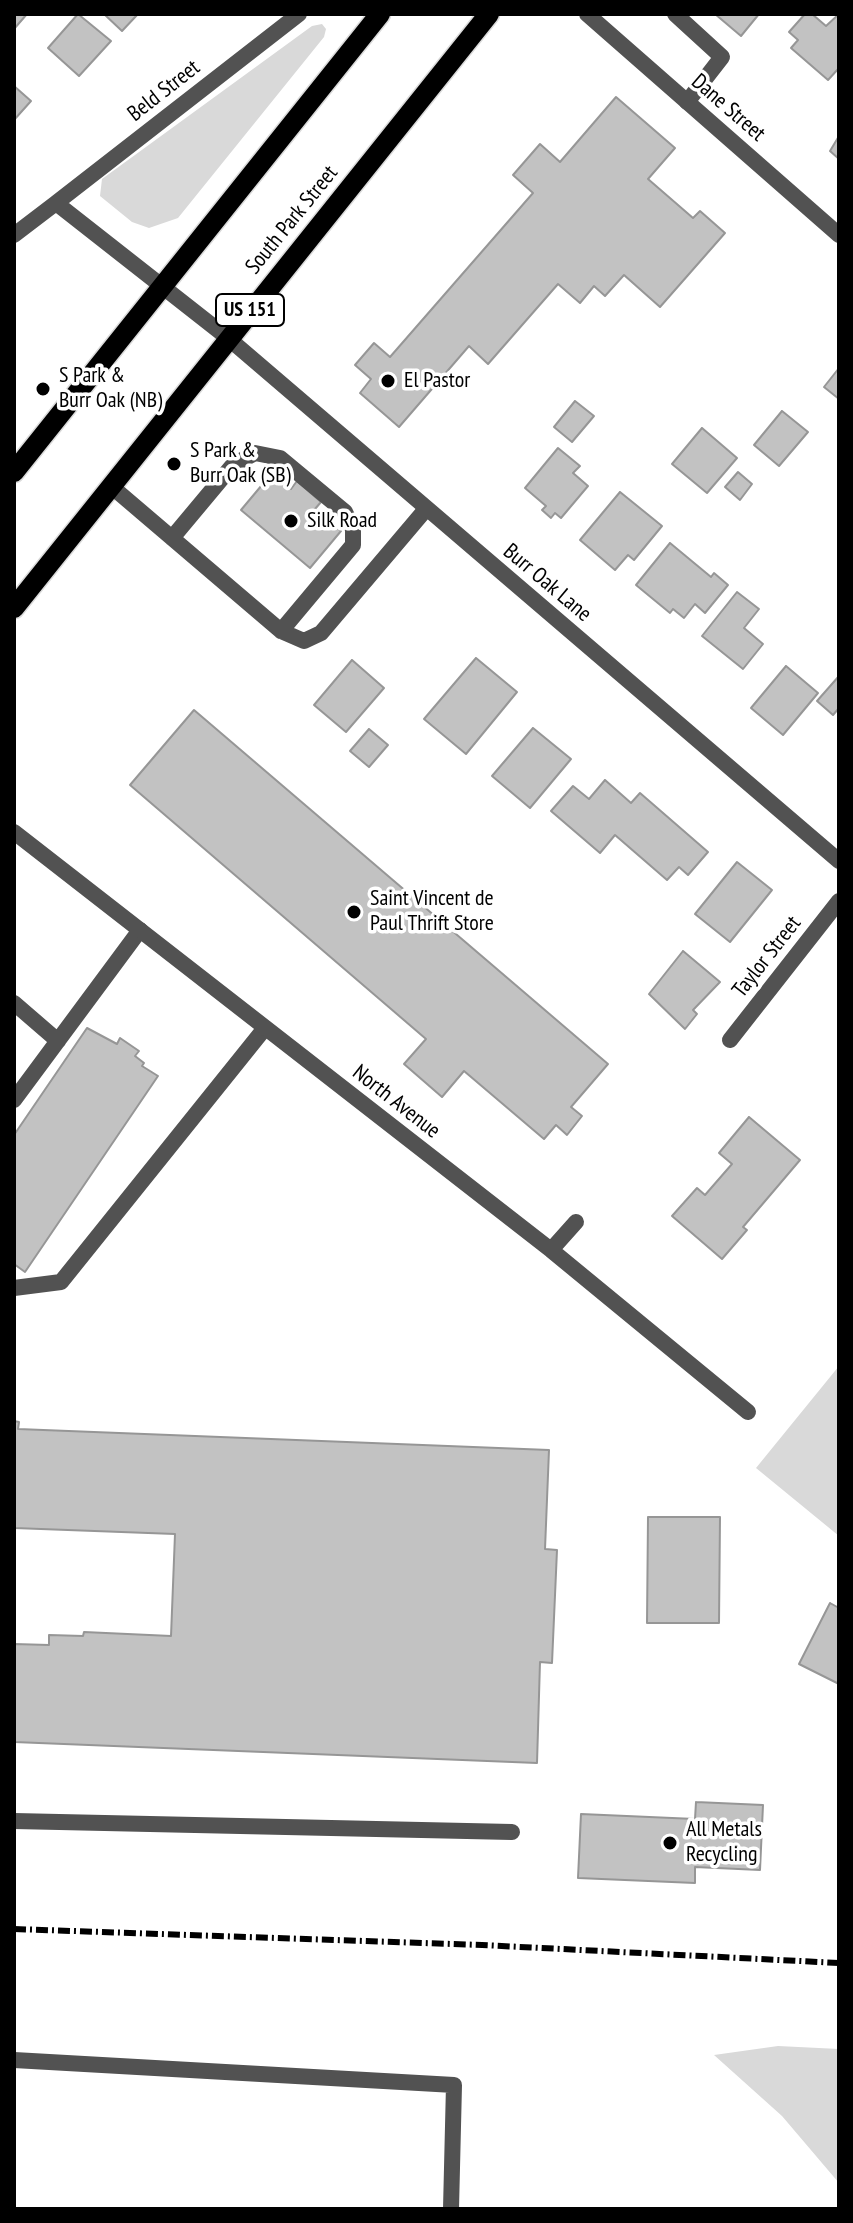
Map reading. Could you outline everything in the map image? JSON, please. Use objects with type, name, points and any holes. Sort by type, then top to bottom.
[{"type":"main road","points":[[14,472],[380,14]]},
{"type":"main road","name":"South Park Street","points":[[14,608],[489,14]]},
{"type":"street","name":"Beld Street","points":[[14,235],[299,14]]},
{"type":"street","name":"Dane Street","points":[[587,14],[839,235]]},
{"type":"street","points":[[675,14],[722,57],[687,102]]},
{"type":"street","points":[[56,203],[228,338]]},
{"type":"street","name":"Burr Oak Lane","points":[[228,338],[839,861]]},
{"type":"street","points":[[172,538],[233,465],[255,453],[280,458],[345,512],[353,529],[353,545],[281,631]]},
{"type":"street","points":[[111,486],[281,631],[304,641],[321,633],[426,509]]},
{"type":"street","name":"North Avenue","points":[[14,832],[551,1250],[748,1412]]},
{"type":"street","name":"Taylor Street","points":[[730,1040],[839,901]]},
{"type":"street","points":[[14,1100],[140,930]]},
{"type":"street","points":[[14,1003],[58,1041]]},
{"type":"street","points":[[14,1288],[61,1282],[265,1028]]},
{"type":"street","points":[[551,1250],[576,1222]]},
{"type":"street","points":[[14,1821],[512,1832]]},
{"type":"street","points":[[14,2060],[454,2085],[451,2209]]},
{"type":"shaded area","points":[[322,24],[326,29],[324,37],[178,218],[149,228],[132,222],[100,196],[102,179],[312,26]]},
{"type":"shaded area","points":[[839,1366],[839,1536],[756,1468]]},
{"type":"shaded area","points":[[778,2046],[839,2049],[839,2183],[782,2116],[714,2055]]},
{"type":"building","points":[[14,14],[27,14],[14,29]]},
{"type":"building","points":[[78,14],[111,41],[79,76],[48,48]]},
{"type":"building","points":[[104,14],[138,14],[122,31]]},
{"type":"building","points":[[715,14],[759,14],[741,36]]},
{"type":"building","points":[[805,14],[812,14],[826,26],[839,14],[839,68],[828,80],[791,48],[798,40],[789,32]]},
{"type":"building","points":[[14,86],[31,101],[14,120]]},
{"type":"building","points":[[616,97],[675,148],[648,179],[693,218],[700,211],[725,233],[660,307],[624,275],[605,296],[594,286],[580,303],[558,284],[488,364],[469,346],[399,427],[360,393],[371,379],[355,365],[374,343],[390,357],[533,193],[513,175],[540,144],[560,162]]},
{"type":"building","points":[[839,136],[839,159],[830,151]]},
{"type":"building","points":[[839,368],[839,399],[824,387]]},
{"type":"building","points":[[575,401],[594,416],[572,442],[554,427]]},
{"type":"building","points":[[782,411],[808,432],[779,466],[754,445]]},
{"type":"building","points":[[702,428],[737,458],[707,493],[672,464]]},
{"type":"building","points":[[558,448],[580,466],[573,473],[588,486],[561,518],[555,513],[551,518],[542,510],[546,506],[525,488]]},
{"type":"building","points":[[738,472],[752,484],[740,500],[725,487]]},
{"type":"building","name":"Silk Road","points":[[272,473],[291,489],[297,481],[321,502],[315,509],[341,531],[310,568],[241,510]]},
{"type":"building","points":[[620,492],[662,526],[634,560],[628,555],[615,570],[580,540]]},
{"type":"building","points":[[670,543],[711,577],[714,573],[728,585],[705,613],[695,604],[684,618],[673,609],[670,613],[636,585]]},
{"type":"building","points":[[737,592],[759,609],[744,628],[763,644],[743,669],[702,636]]},
{"type":"building","points":[[476,658],[517,692],[466,754],[424,719]]},
{"type":"building","points":[[352,660],[384,688],[346,732],[314,705]]},
{"type":"building","points":[[786,666],[818,693],[783,735],[751,708]]},
{"type":"building","points":[[839,676],[839,708],[833,715],[817,701]]},
{"type":"building","name":"Saint Vincent de Paul Thrift Store","points":[[194,710],[608,1064],[571,1107],[582,1116],[567,1135],[556,1125],[544,1139],[464,1071],[442,1097],[404,1064],[426,1039],[130,785]]},
{"type":"building","points":[[533,728],[571,759],[530,808],[492,776]]},
{"type":"building","points":[[369,729],[388,745],[369,767],[350,751]]},
{"type":"building","points":[[605,780],[631,803],[640,793],[708,852],[688,875],[679,867],[667,880],[615,835],[600,853],[551,811],[573,786],[589,799]]},
{"type":"building","points":[[737,862],[772,890],[730,942],[695,914]]},
{"type":"building","points":[[683,951],[720,982],[693,1010],[697,1014],[685,1029],[649,994]]},
{"type":"building","points":[[87,1028],[117,1044],[120,1038],[139,1051],[135,1056],[144,1063],[142,1066],[158,1076],[25,1272],[14,1264],[14,1135]]},
{"type":"building","points":[[749,1117],[800,1160],[743,1227],[747,1230],[722,1259],[672,1216],[697,1188],[705,1195],[732,1164],[719,1153]]},
{"type":"building","points":[[14,1421],[19,1422],[18,1429],[549,1450],[545,1549],[557,1550],[552,1663],[540,1662],[537,1763],[14,1742],[14,1644],[49,1645],[49,1635],[83,1636],[84,1632],[171,1636],[175,1534],[14,1528]]},
{"type":"building","points":[[648,1517],[720,1517],[719,1623],[647,1623]]},
{"type":"building","points":[[830,1603],[839,1608],[839,1684],[799,1664]]},
{"type":"building","name":"All Metals Recycling","points":[[696,1802],[763,1805],[760,1870],[695,1867],[695,1883],[578,1878],[581,1814],[695,1819]]},
{"type":"railway","points":[[14,1929],[482,1945],[839,1963]]},
{"type":"place","name":"El Pastor","points":[[388,381]]},
{"type":"place","name":"S Park & Burr Oak (NB)","points":[[43,389]]},
{"type":"place","name":"S Park & Burr Oak (SB)","points":[[174,464]]},
{"type":"place","name":"Silk Road","points":[[291,521]]},
{"type":"place","name":"Saint Vincent de Paul Thrift Store","points":[[354,912]]},
{"type":"place","name":"All Metals Recycling","points":[[670,1843]]}]
